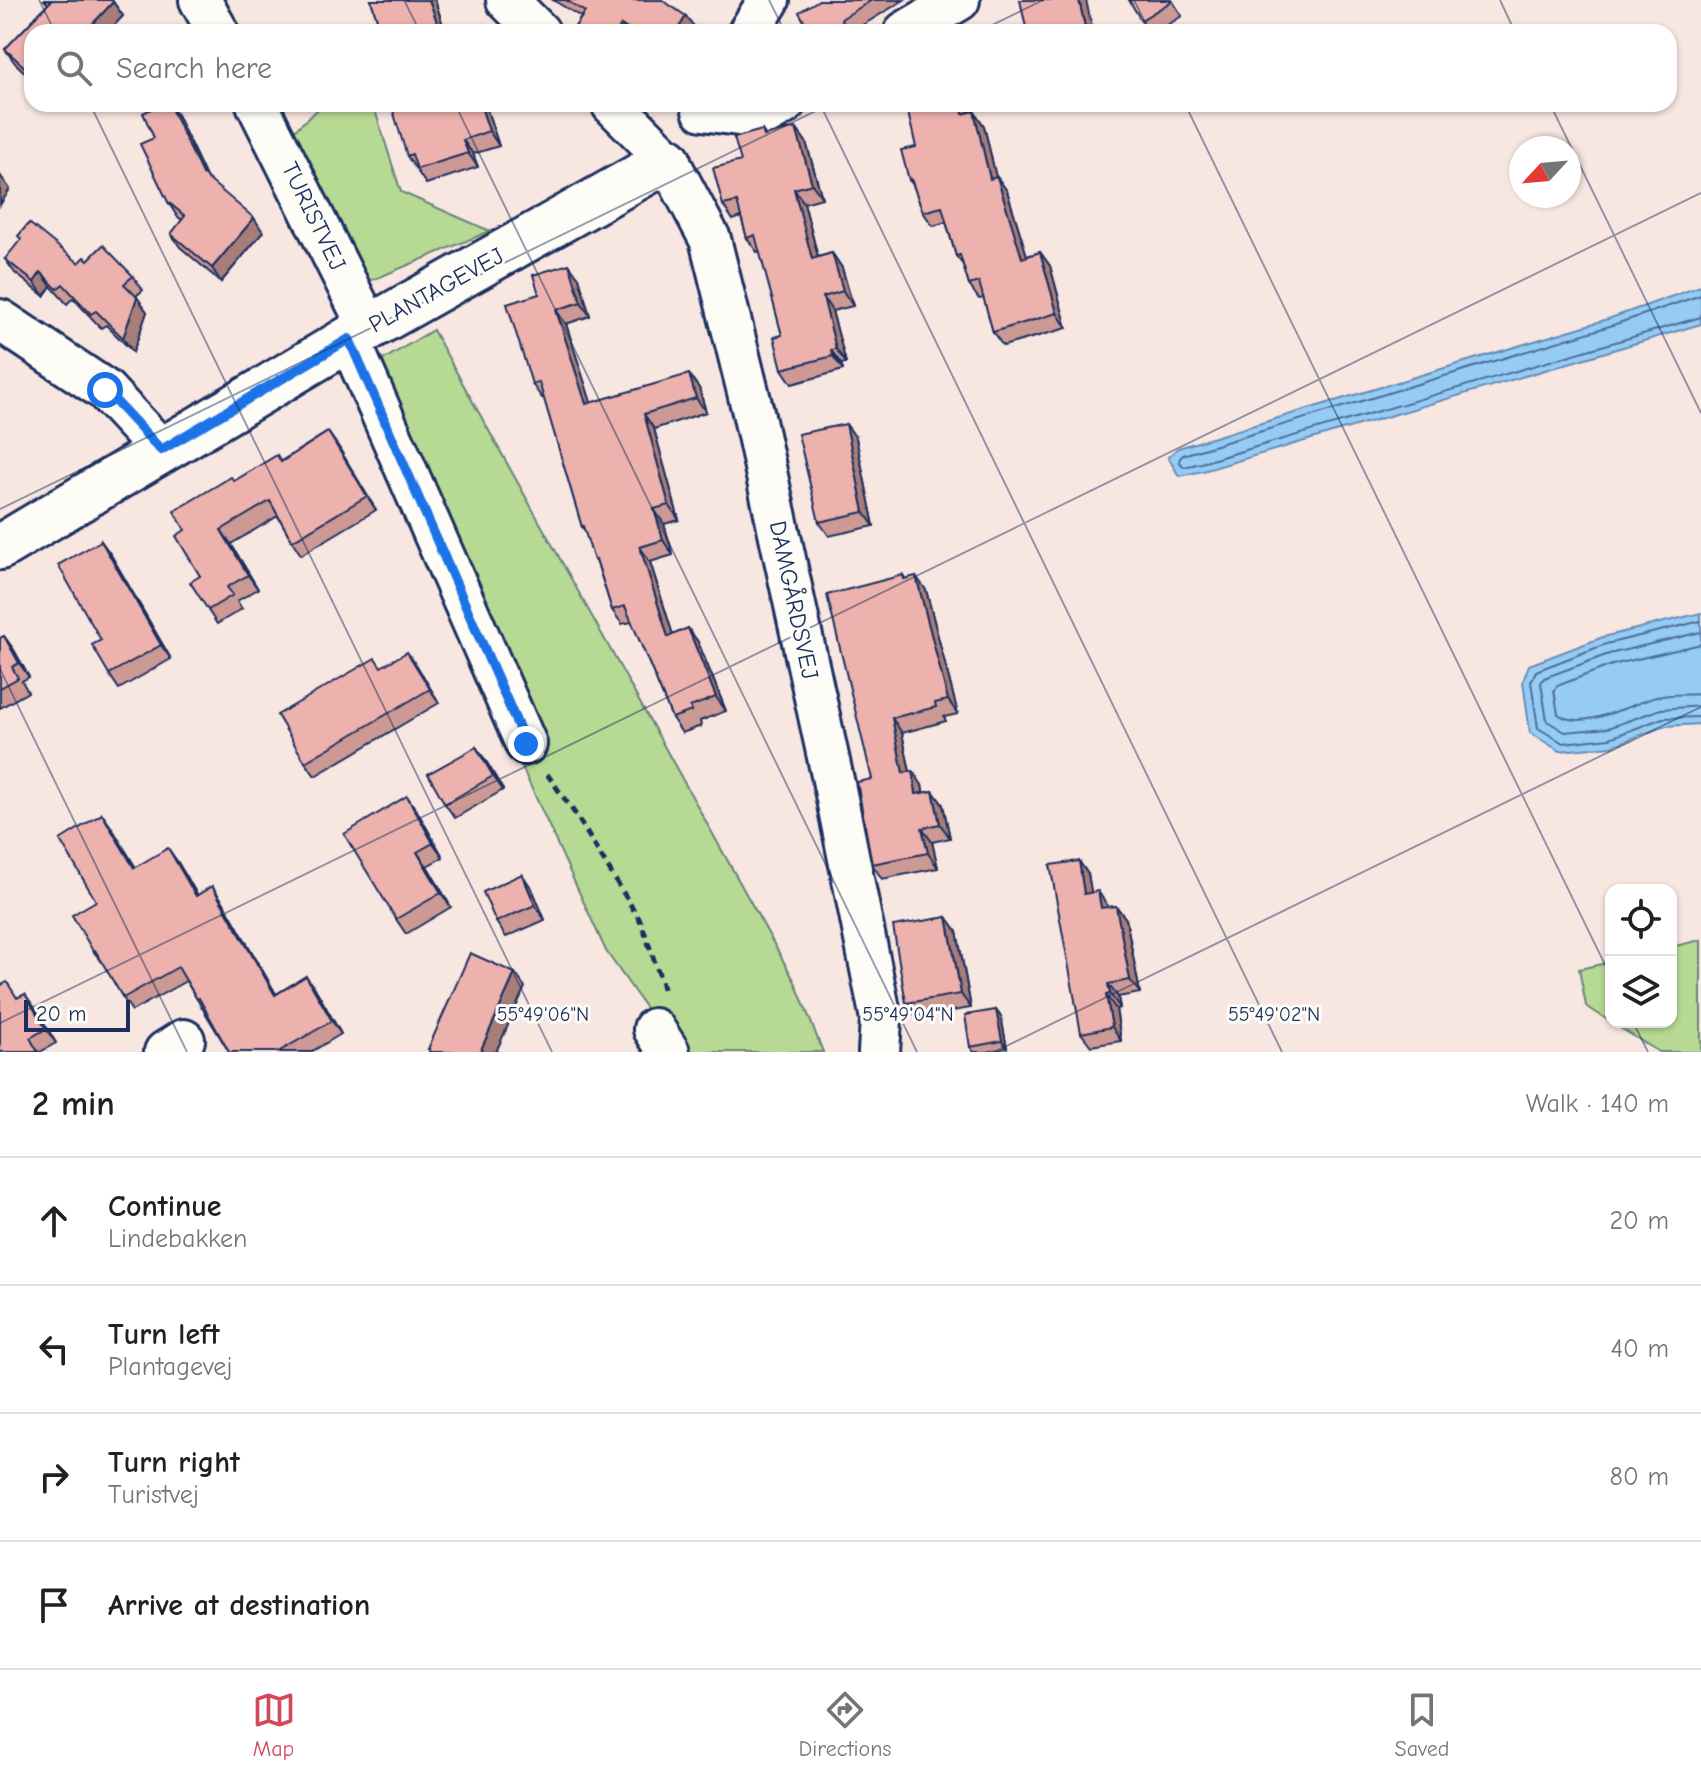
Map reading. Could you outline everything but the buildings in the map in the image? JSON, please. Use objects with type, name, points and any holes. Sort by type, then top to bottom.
[{"type":"street","points":[[200,0],[214,24]]},
{"type":"street","points":[[507,0],[531,24]]},
{"type":"street","points":[[754,24],[769,0]]},
{"type":"street","points":[[918,24],[959,0]]},
{"type":"street","name":"TURISTVEJ","points":[[261,112],[359,334],[526,744]]},
{"type":"street","points":[[620,112],[668,160]]},
{"type":"street","name":"PLANTAGEVEJ","points":[[0,547],[359,334],[668,160],[701,112]]},
{"type":"street","points":[[729,112],[760,118],[770,112]]},
{"type":"street","name":"DAMGÅRDSVEJ","points":[[668,160],[710,239],[753,412],[832,774],[881,1019],[879,1052]]},
{"type":"street","points":[[0,320],[105,390],[161,450]]},
{"type":"path","points":[[526,744],[576,815],[641,922],[661,980],[662,1025]]},
{"type":"green space","points":[[315,112],[376,112],[401,192],[490,231],[364,281],[288,136]]},
{"type":"green space","points":[[433,330],[795,982],[823,1052],[683,1052],[660,1010],[650,1014],[606,951],[521,765],[544,752],[528,725],[373,366]]},
{"type":"green space","points":[[1701,940],[1701,1052],[1659,1052],[1621,1028],[1677,1028],[1677,946]]},
{"type":"green space","points":[[1605,963],[1605,1018],[1586,1006],[1579,969]]},
{"type":"water","points":[[1701,286],[1701,324],[1203,471],[1179,476],[1168,457],[1178,448],[1608,319]]},
{"type":"water","points":[[1701,613],[1701,724],[1665,726],[1612,746],[1560,751],[1530,733],[1523,681],[1529,665],[1603,637]]},
{"type":"route","points":[[105,390],[161,450],[349,339],[526,744]]}]
